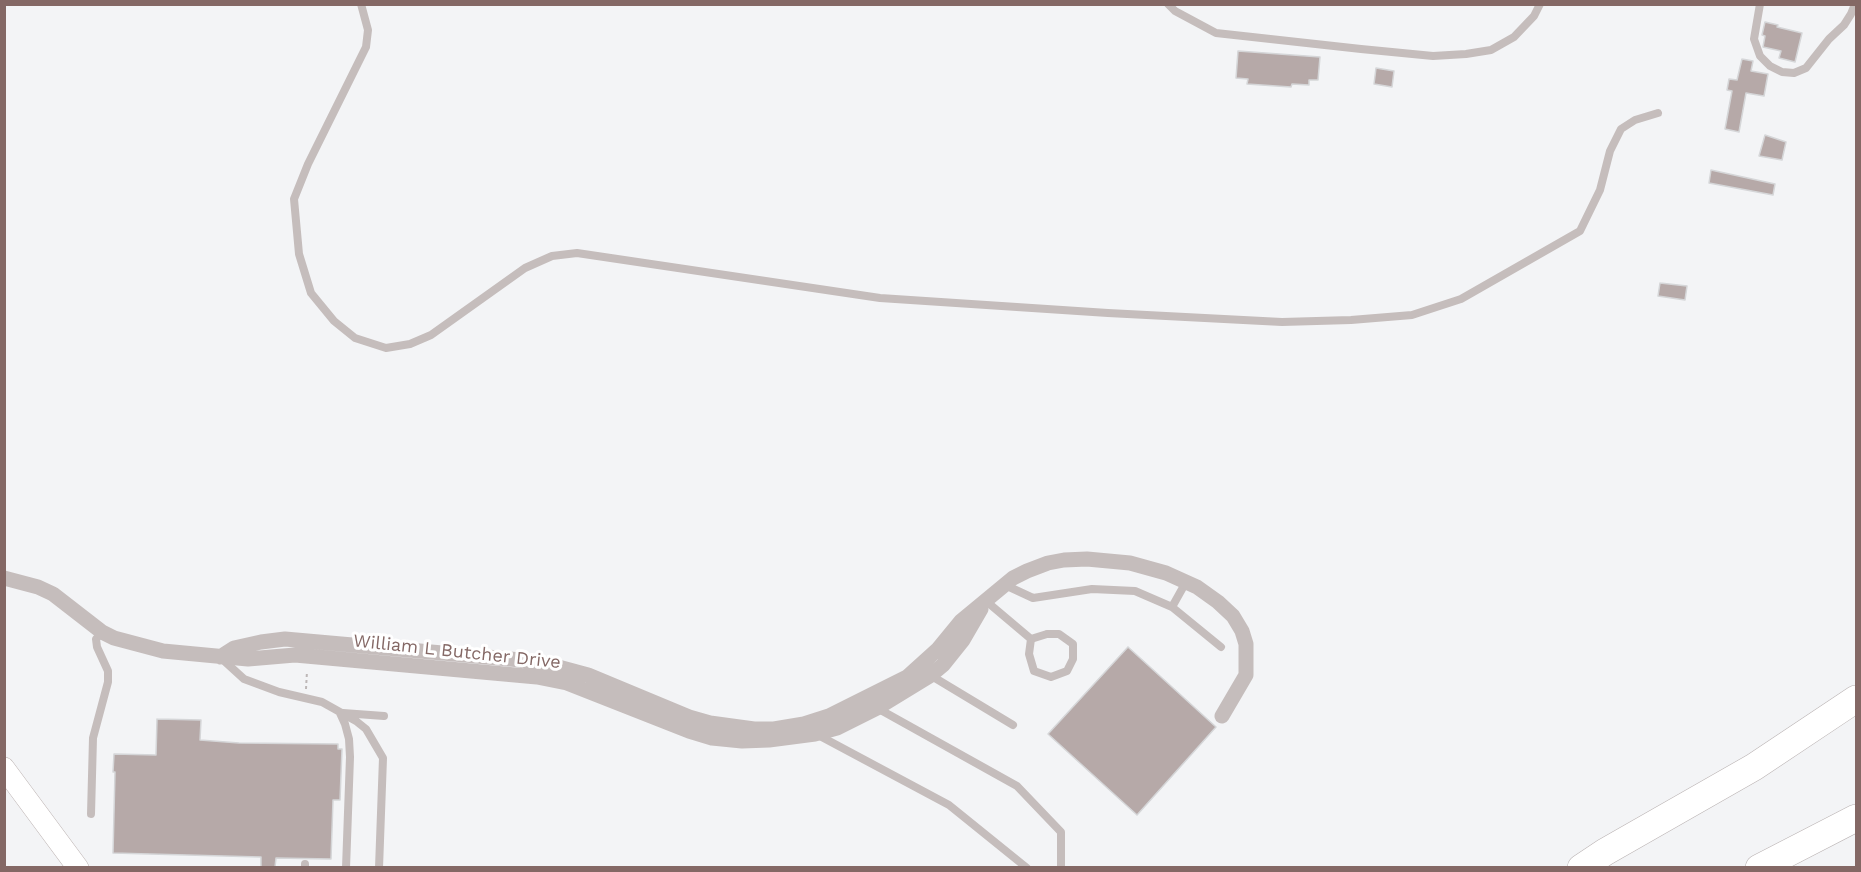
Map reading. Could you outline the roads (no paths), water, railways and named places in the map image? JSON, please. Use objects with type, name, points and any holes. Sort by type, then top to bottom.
[{"type":"highway","points":[[1581,867],[1754,767],[1857,699]]},
{"type":"highway","points":[[1759,867],[1857,818]]},
{"type":"highway","points":[[1560,867],[1605,852]]},
{"type":"main road","points":[[4,768],[78,867]]},
{"type":"street","name":"William L Butcher Drive","points":[[4,578],[38,587],[53,594],[102,632],[114,638],[163,651],[248,659],[295,655],[537,676],[567,683],[654,719],[712,738],[742,741],[769,740],[809,729],[829,716],[906,677],[943,664],[963,640],[986,601],[1027,570],[1064,560],[1087,559],[1130,563],[1166,573],[1186,582],[1218,602],[1233,616],[1242,631],[1246,644],[1245,680],[1222,716]]},
{"type":"street","name":"William L Butcher Drive","points":[[220,657],[234,648],[285,639],[521,660],[588,675],[689,717],[710,723],[754,729],[837,728],[877,708],[924,672]]},
{"type":"lane","points":[[361,4],[368,30],[366,47],[308,164],[294,200],[299,254],[311,293],[334,321],[355,338],[386,348],[410,344],[431,335],[525,268],[552,256],[578,253],[880,298],[1282,322],[1412,315],[1461,299],[1580,231],[1600,190],[1610,151],[1621,129],[1635,120],[1658,113]]},
{"type":"lane","points":[[1168,4],[1175,11],[1216,33],[1433,56],[1491,50],[1514,37],[1534,16],[1540,4]]},
{"type":"lane","points":[[1760,4],[1754,39],[1760,56],[1770,66],[1782,72],[1794,73],[1806,69],[1829,39],[1844,25],[1855,4]]},
{"type":"lane","points":[[1172,607],[1186,582]]},
{"type":"lane","points":[[1005,585],[1033,598],[1092,590],[1135,591],[1172,607],[1221,647]]},
{"type":"lane","points":[[986,601],[1031,639]]},
{"type":"lane","points":[[90,814],[93,738],[108,682],[108,671],[97,647],[96,639],[102,632]]},
{"type":"lane","points":[[1047,634],[1059,634],[1073,644],[1073,659],[1067,671],[1051,677],[1034,671],[1029,654],[1031,639],[1047,634]]},
{"type":"lane","points":[[220,657],[244,679],[279,692],[322,702],[366,729],[383,758],[379,867]]},
{"type":"lane","points":[[924,672],[1013,724]]},
{"type":"lane","points":[[863,700],[1017,786],[1061,832],[1061,867]]},
{"type":"lane","points":[[340,713],[384,717]]},
{"type":"lane","points":[[340,713],[349,740],[350,757],[346,867]]},
{"type":"lane","points":[[809,729],[949,805],[1027,867]]}]
